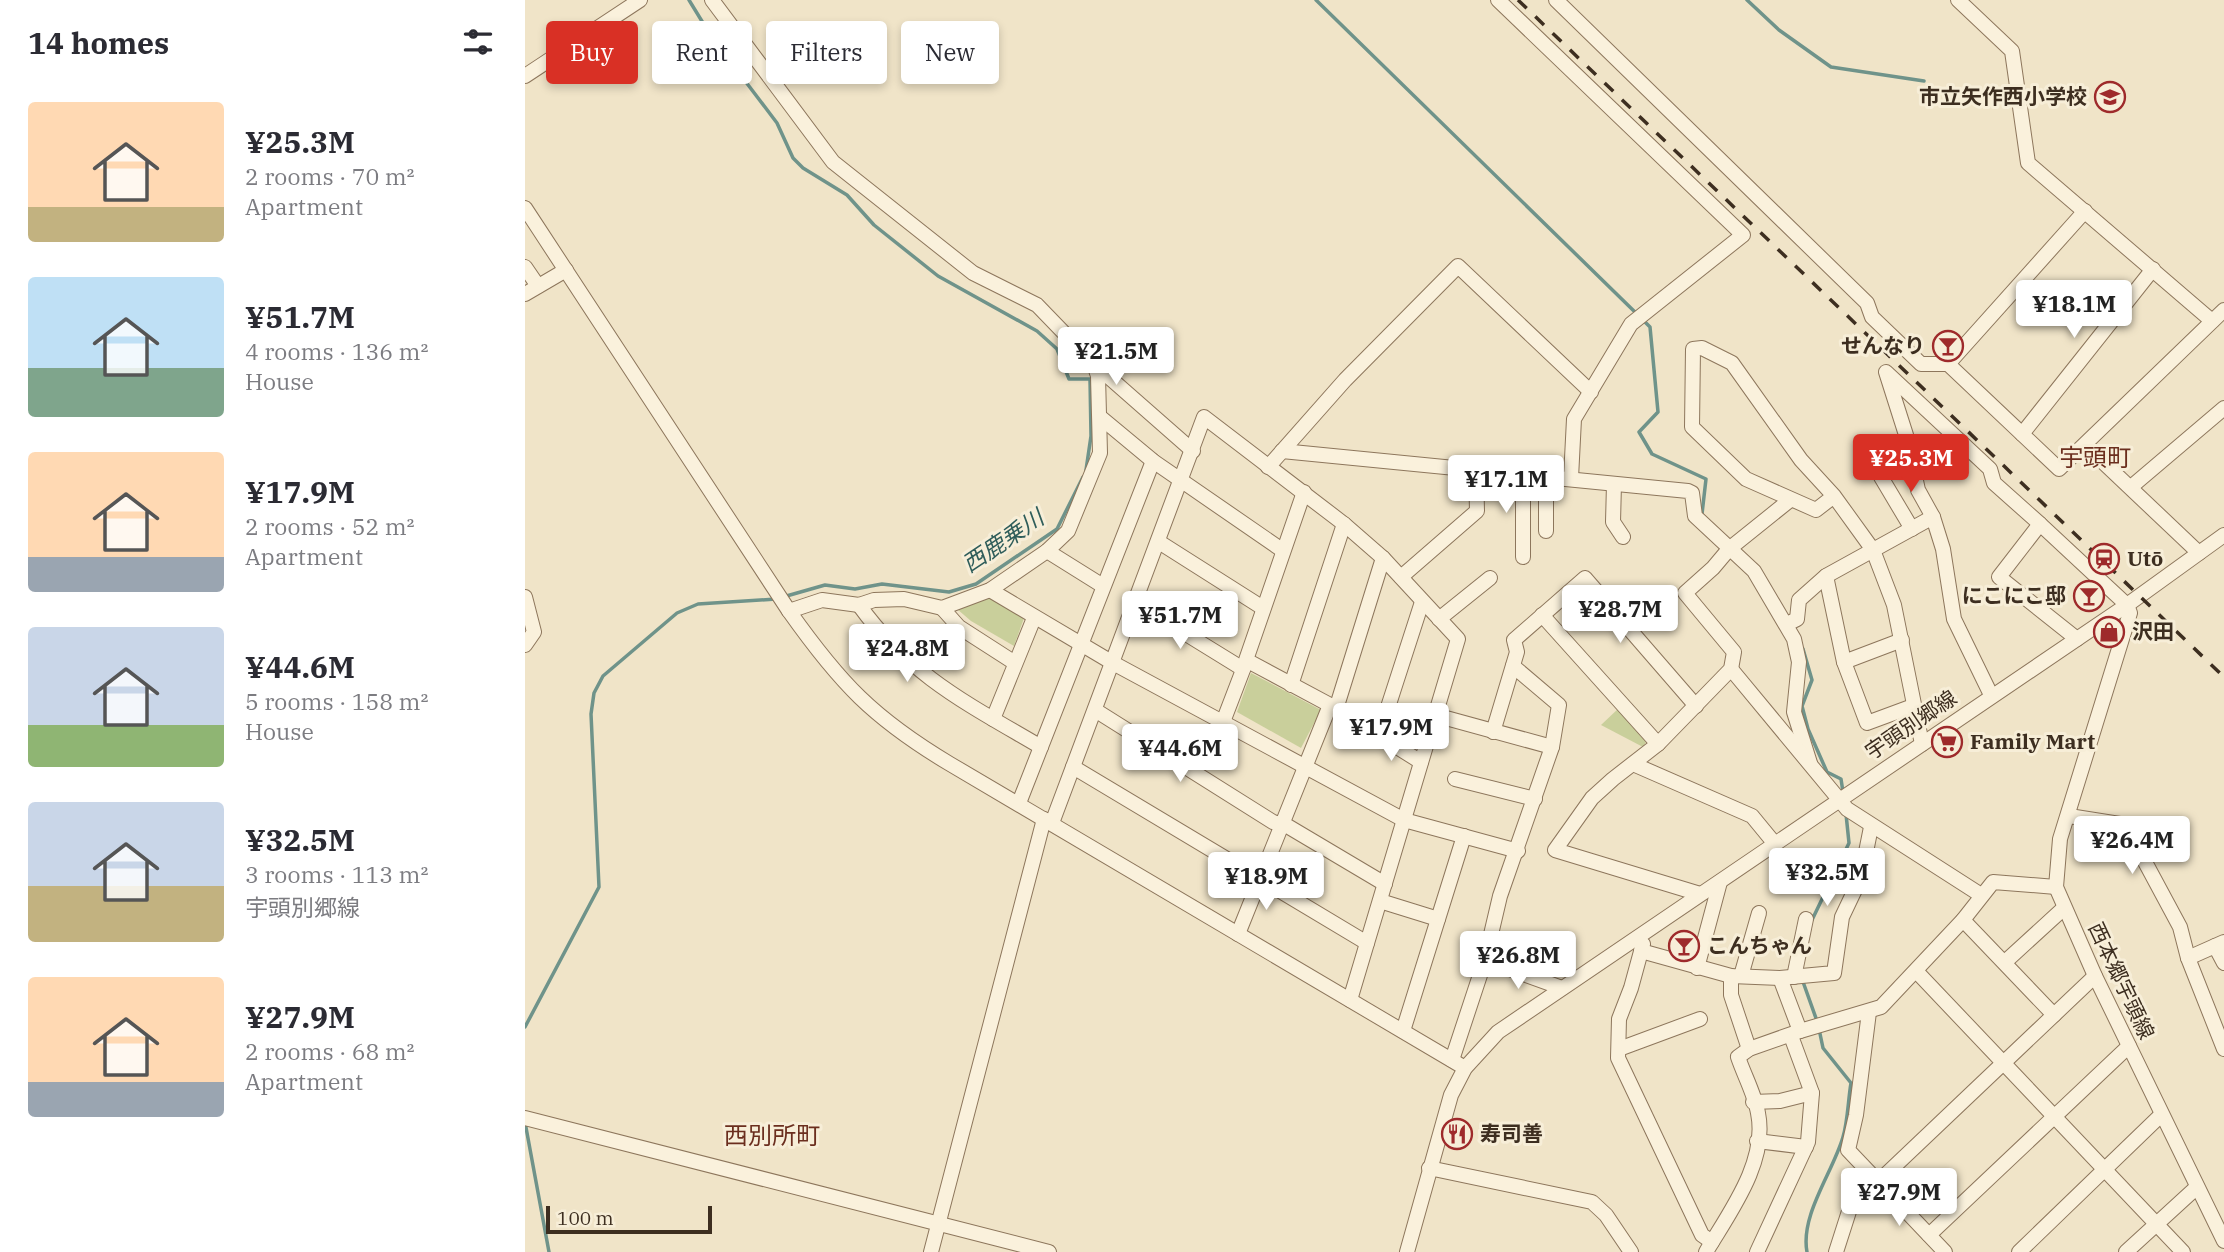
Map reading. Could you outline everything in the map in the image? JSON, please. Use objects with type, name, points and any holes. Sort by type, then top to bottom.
[{"type":"street","points":[[525,76],[640,0]]},
{"type":"street","points":[[712,0],[834,162],[974,273],[1037,305],[1094,364],[1193,451]]},
{"type":"street","points":[[1497,0],[1743,235],[1631,324],[1574,419],[1571,478]]},
{"type":"street","points":[[1556,0],[1867,303],[1872,317],[1921,364],[1948,363],[2085,211]]},
{"type":"street","points":[[1958,0],[2012,51],[2028,163],[2212,321]]},
{"type":"street","points":[[525,208],[789,611],[830,668],[869,708],[916,744],[1459,1064]]},
{"type":"street","points":[[525,267],[538,286]]},
{"type":"street","points":[[1268,467],[1345,380],[1458,267],[1591,392]]},
{"type":"street","points":[[2022,434],[2153,269]]},
{"type":"street","points":[[525,294],[566,270]]},
{"type":"street","points":[[1948,363],[2059,469],[2224,310]]},
{"type":"street","points":[[1833,496],[1816,510],[1746,479],[1692,427],[1693,349],[1702,348],[1732,363],[1801,460],[1833,496],[1873,550],[1894,606],[1922,744]]},
{"type":"street","points":[[789,611],[822,600],[859,605],[874,600],[904,599],[942,608],[991,590],[1047,551],[1068,531],[1100,453],[1098,376],[1094,364]]},
{"type":"street","points":[[1991,695],[1954,620],[1943,549],[1934,517],[1918,490],[1906,435],[1886,372],[1990,469],[1994,483],[2132,600]]},
{"type":"street","points":[[2131,487],[2224,408]]},
{"type":"street","points":[[1100,417],[1153,461],[1282,550]]},
{"type":"street","points":[[931,1252],[1048,821],[1073,767],[1182,482],[1204,417],[1304,492],[1383,558],[1458,639],[1350,1000]]},
{"type":"street","points":[[2085,445],[2199,553]]},
{"type":"street","points":[[1282,451],[1546,475],[1692,493],[1695,516],[1754,571],[1792,621],[1800,662],[1794,712],[1810,764]]},
{"type":"street","points":[[1019,803],[1153,461]]},
{"type":"street","points":[[1401,577],[1477,511],[1476,469]]},
{"type":"street","points":[[1523,473],[1523,556]]},
{"type":"street","points":[[1546,475],[1546,531]]},
{"type":"street","points":[[1881,477],[1912,529]]},
{"type":"street","points":[[1614,484],[1613,522],[1623,537]]},
{"type":"street","points":[[1223,722],[1304,492]]},
{"type":"street","points":[[1700,894],[1555,849],[1582,809],[1612,779],[1658,744],[1731,669],[1734,652],[1685,593],[1713,568],[1729,549],[1790,500]]},
{"type":"street","points":[[1792,621],[1799,600],[1826,576],[1934,517]]},
{"type":"street","points":[[1291,685],[1344,524]]},
{"type":"street","points":[[2040,524],[1999,577],[2077,639]]},
{"type":"street","name":"宇頭別郷線","points":[[1700,894],[2077,639],[2224,535]]},
{"type":"street","points":[[1159,542],[1263,608]]},
{"type":"street","points":[[1047,551],[1103,586]]},
{"type":"street","points":[[1238,934],[1305,766],[1333,707],[1383,558]]},
{"type":"street","points":[[1826,576],[1844,662],[1867,723],[1913,706]]},
{"type":"street","points":[[1439,620],[1490,578]]},
{"type":"street","points":[[1493,732],[1517,652],[1514,640],[1585,578],[1696,706]]},
{"type":"street","points":[[991,590],[1113,663],[1404,820],[1518,850]]},
{"type":"street","points":[[525,597],[534,632],[525,645]]},
{"type":"street","name":"西本郷宇頭線","points":[[2132,600],[2060,839],[2056,887],[2095,976],[2224,1241]]},
{"type":"street","points":[[1379,735],[1422,602]]},
{"type":"street","points":[[1136,603],[1245,664],[1333,707],[1421,762]]},
{"type":"street","points":[[859,605],[883,639],[921,673],[955,698],[1041,747]]},
{"type":"street","points":[[942,608],[959,627],[1015,663]]},
{"type":"street","points":[[1542,615],[1658,744]]},
{"type":"street","points":[[993,719],[1034,618]]},
{"type":"street","points":[[1844,662],[1902,639]]},
{"type":"street","points":[[1407,1252],[1451,1095],[1500,896],[1552,747],[1559,705],[1513,666]]},
{"type":"street","points":[[1731,669],[1838,799],[1871,827],[1981,895]]},
{"type":"street","points":[[1095,710],[1282,825],[1385,884]]},
{"type":"street","points":[[1435,715],[1552,747]]},
{"type":"street","points":[[1633,764],[1752,816],[1775,844]]},
{"type":"street","points":[[1073,767],[1367,943]]},
{"type":"street","points":[[1455,779],[1535,799]]},
{"type":"street","points":[[2069,816],[2145,828],[2144,860],[2180,927],[2188,958],[2224,1049]]},
{"type":"street","points":[[1641,951],[1696,968],[1736,976],[1787,977],[1834,973],[1842,917],[1861,877],[1871,827]]},
{"type":"street","points":[[1403,1031],[1464,836]]},
{"type":"street","points":[[1696,968],[1720,882]]},
{"type":"street","points":[[1645,932],[1619,1019],[1618,1058],[1709,1247],[1750,1177],[1757,1141],[1758,1113],[1738,1057],[1749,1049],[1881,1007],[1917,972],[1993,882],[2056,887]]},
{"type":"street","points":[[1459,1064],[1498,1032],[1700,894]]},
{"type":"street","points":[[1380,901],[1438,919]]},
{"type":"street","points":[[2005,962],[2064,908]]},
{"type":"street","points":[[1749,1049],[1731,995],[1759,913]]},
{"type":"street","points":[[1757,1252],[1806,1147],[1812,1093],[1795,1034],[1787,977],[1806,919]]},
{"type":"street","points":[[1963,920],[2054,1015]]},
{"type":"street","points":[[2188,958],[2220,944],[2224,963]]},
{"type":"street","points":[[1485,960],[1562,988]]},
{"type":"street","points":[[1917,972],[2183,1252]]},
{"type":"street","points":[[1836,1252],[1852,1202],[1879,1181],[2004,1065],[2095,976]]},
{"type":"street","points":[[1868,1012],[1856,1115],[1848,1150],[1945,1252]]},
{"type":"street","points":[[1619,1049],[1700,1019]]},
{"type":"street","points":[[1929,1235],[2129,1046]]},
{"type":"street","points":[[1753,1102],[1780,1101],[1812,1093]]},
{"type":"street","points":[[2019,1252],[2161,1115]]},
{"type":"street","points":[[527,1118],[1049,1252]]},
{"type":"street","points":[[1757,1141],[1806,1147]]},
{"type":"street","points":[[1429,1168],[1592,1202],[1606,1215],[1631,1252]]},
{"type":"street","points":[[2126,1252],[2197,1187]]},
{"type":"green space","points":[[987,592],[1024,618],[1014,646],[971,621],[957,609]]},
{"type":"green space","points":[[1251,673],[1321,710],[1301,748],[1237,712]]},
{"type":"green space","points":[[1619,708],[1646,742],[1643,747],[1601,725]]},
{"type":"waterway","name":"西鹿乗川","points":[[689,0],[711,36],[777,123],[793,158],[803,168],[847,195],[874,225],[938,276],[1037,331],[1057,349],[1069,379],[1090,379],[1091,436],[1086,470]]},
{"type":"waterway","points":[[1316,0],[1637,314]]},
{"type":"waterway","points":[[1747,0],[1779,30],[1831,67],[1924,81]]},
{"type":"waterway","points":[[1643,320],[1650,327],[1658,412],[1639,432],[1652,454],[1706,479],[1702,514]]},
{"type":"waterway","name":"西鹿乗川","points":[[783,597],[825,585],[855,589],[882,584],[949,592],[976,584],[1057,529],[1083,477]]},
{"type":"waterway","name":"西鹿乗川","points":[[525,1027],[599,887],[591,714],[594,693],[603,676],[677,613],[698,604],[776,599]]},
{"type":"waterway","points":[[1803,649],[1812,680],[1802,706],[1808,729],[1827,772],[1841,779],[1843,792]]},
{"type":"waterway","points":[[1812,920],[1849,843],[1846,814]]},
{"type":"waterway","points":[[1802,979],[1817,1021]]},
{"type":"waterway","points":[[1807,1252],[1808,1223],[1843,1137],[1851,1083],[1823,1048],[1819,1029]]},
{"type":"waterway","name":"西鹿乗川","points":[[525,1122],[549,1252]]},
{"type":"railway","points":[[1518,0],[2224,677]]},
{"type":"place","name":"市立矢作西小学校","points":[[2110,97]]},
{"type":"place","name":"せんなり","points":[[1948,346]]},
{"type":"place","name":"Utō","points":[[2104,559]]},
{"type":"place","name":"にこにこ邸","points":[[2089,596]]},
{"type":"place","name":"沢田","points":[[2109,632]]},
{"type":"place","name":"Family Mart","points":[[1947,742]]},
{"type":"place","name":"こんちゃん","points":[[1684,946]]},
{"type":"place","name":"寿司善","points":[[1457,1134]]},
{"type":"district","name":"宇頭町","points":[[2095,458]]},
{"type":"district","name":"西別所町","points":[[772,1136]]}]
